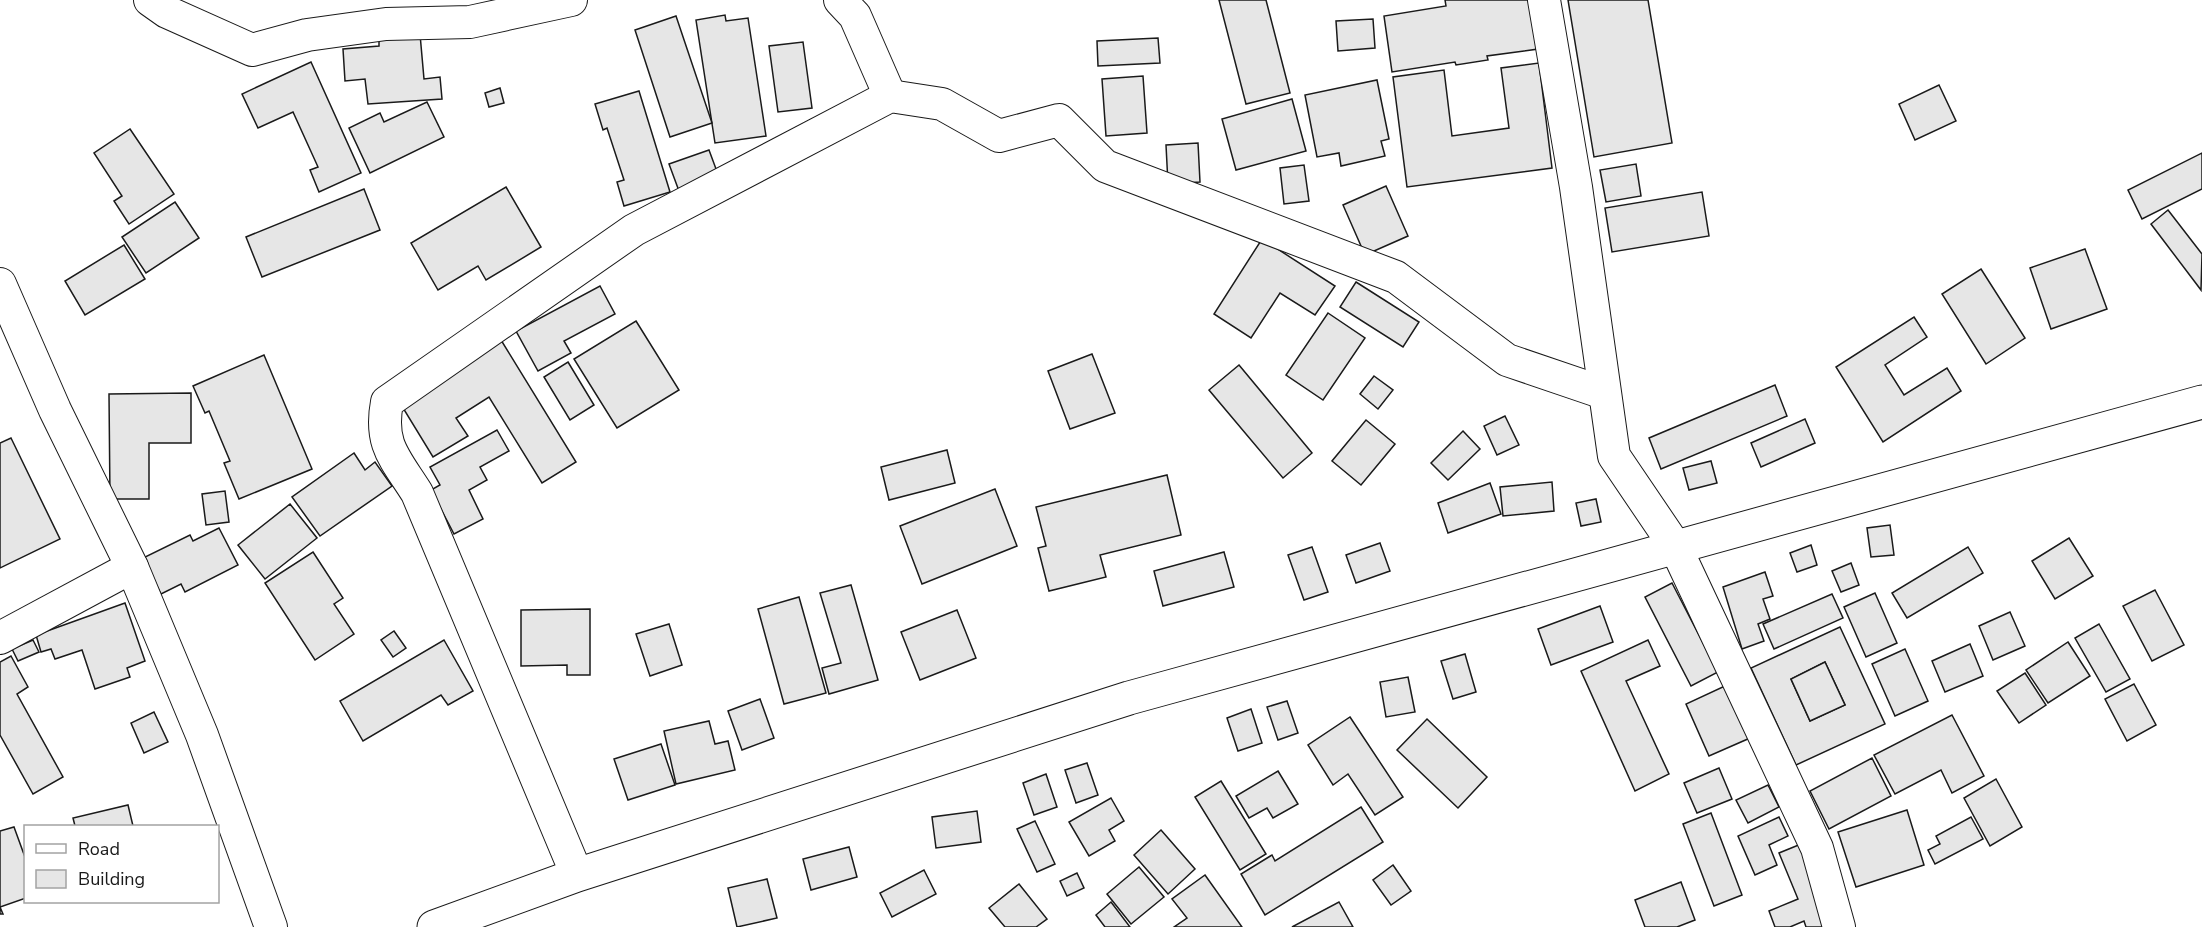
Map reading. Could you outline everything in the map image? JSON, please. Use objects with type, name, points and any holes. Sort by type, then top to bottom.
[{"type":"highway","points":[[434,927],[577,875],[1129,698],[2202,402]]},
{"type":"street","points":[[150,0],[166,12],[252,50],[307,35],[386,24],[470,22],[571,0]]},
{"type":"street","points":[[840,0],[855,16],[890,96]]},
{"type":"street","points":[[1544,0],[1576,187],[1614,456],[1675,546],[1817,849],[1839,927]]},
{"type":"street","points":[[577,875],[417,493],[386,444],[383,422],[387,402],[634,230],[890,96],[942,104],[999,136],[1059,120],[1105,166],[1396,277],[1507,360],[1604,393]]},
{"type":"street","points":[[0,284],[55,410],[132,567],[202,735],[271,927]]},
{"type":"street","points":[[0,638],[132,567]]},
{"type":"building","points":[[1219,0],[1266,0],[1290,93],[1246,104]]},
{"type":"building","points":[[1445,0],[1530,0],[1538,49],[1487,56],[1488,60],[1456,65],[1455,62],[1392,72],[1384,16],[1446,6]]},
{"type":"building","points":[[1568,0],[1648,0],[1672,143],[1594,157]]},
{"type":"building","points":[[725,15],[726,21],[748,18],[766,136],[715,143],[696,20]]},
{"type":"building","points":[[676,16],[712,123],[670,137],[635,30]]},
{"type":"building","points":[[1373,19],[1375,48],[1338,51],[1336,21]]},
{"type":"building","points":[[420,34],[424,79],[440,77],[442,99],[368,104],[365,79],[345,81],[343,49],[379,46],[379,37]]},
{"type":"building","points":[[1158,38],[1160,63],[1098,66],[1097,41]]},
{"type":"building","points":[[803,42],[812,108],[778,112],[769,46]]},
{"type":"building","points":[[311,62],[361,173],[319,192],[310,170],[318,167],[293,112],[258,128],[242,94]]},
{"type":"building","points":[[1539,63],[1552,168],[1407,187],[1393,77],[1444,70],[1452,136],[1509,128],[1501,68]]},
{"type":"building","points":[[1143,76],[1147,133],[1106,136],[1102,79]]},
{"type":"building","points":[[1377,80],[1389,139],[1381,141],[1385,156],[1341,166],[1339,153],[1317,157],[1305,95]]},
{"type":"building","points":[[1939,85],[1956,121],[1915,140],[1899,104]]},
{"type":"building","points":[[500,88],[504,103],[489,107],[485,93]]},
{"type":"building","points":[[639,91],[670,192],[624,206],[617,182],[624,180],[607,128],[603,130],[595,104]]},
{"type":"building","points":[[1292,99],[1306,151],[1236,170],[1222,119]]},
{"type":"building","points":[[427,102],[444,137],[370,173],[349,128],[380,113],[384,122]]},
{"type":"building","points":[[130,129],[174,194],[129,224],[114,201],[122,196],[94,153]]},
{"type":"building","points":[[1198,143],[1200,182],[1168,184],[1166,145]]},
{"type":"building","points":[[709,150],[719,177],[679,191],[669,164]]},
{"type":"building","points":[[2202,153],[2202,189],[2142,219],[2128,190]]},
{"type":"building","points":[[1636,164],[1641,196],[1606,202],[1600,170]]},
{"type":"building","points":[[1304,165],[1309,201],[1284,204],[1280,168]]},
{"type":"building","points":[[1386,186],[1408,236],[1365,255],[1343,205]]},
{"type":"building","points":[[506,187],[541,247],[486,280],[478,266],[438,290],[411,243]]},
{"type":"building","points":[[364,189],[380,230],[262,277],[246,237]]},
{"type":"building","points":[[1702,192],[1709,236],[1612,252],[1605,208]]},
{"type":"building","points":[[175,202],[199,238],[146,273],[122,237]]},
{"type":"building","points":[[2168,210],[2202,254],[2201,290],[2151,224]]},
{"type":"building","points":[[1262,239],[1335,286],[1315,315],[1280,293],[1251,338],[1214,314]]},
{"type":"building","points":[[124,245],[145,279],[85,315],[65,281]]},
{"type":"building","points":[[2085,249],[2107,309],[2051,329],[2030,268]]},
{"type":"building","points":[[1981,269],[2025,338],[1986,364],[1942,294]]},
{"type":"building","points":[[1356,282],[1419,322],[1403,347],[1340,307]]},
{"type":"building","points":[[600,286],[615,314],[564,341],[571,353],[538,371],[516,331]]},
{"type":"building","points":[[1328,313],[1365,338],[1323,400],[1286,375]]},
{"type":"building","points":[[1914,317],[1927,337],[1885,365],[1904,395],[1947,368],[1961,391],[1883,442],[1836,367]]},
{"type":"building","points":[[636,321],[679,390],[617,428],[574,359]]},
{"type":"building","points":[[501,340],[576,462],[542,483],[489,397],[456,418],[468,436],[433,457],[400,403]]},
{"type":"building","points":[[1092,354],[1115,413],[1070,429],[1048,371]]},
{"type":"building","points":[[264,355],[312,469],[239,499],[224,463],[230,461],[209,411],[205,413],[193,386]]},
{"type":"building","points":[[568,362],[594,405],[570,420],[544,377]]},
{"type":"building","points":[[1239,365],[1312,453],[1283,478],[1209,390]]},
{"type":"building","points":[[1374,376],[1393,390],[1378,409],[1360,394]]},
{"type":"building","points":[[1775,385],[1787,416],[1661,469],[1649,438]]},
{"type":"building","points":[[191,393],[191,443],[149,443],[149,499],[110,499],[109,394]]},
{"type":"building","points":[[1505,416],[1519,445],[1497,455],[1484,426]]},
{"type":"building","points":[[1805,419],[1815,443],[1761,467],[1751,443]]},
{"type":"building","points":[[1366,420],[1395,444],[1361,485],[1332,461]]},
{"type":"building","points":[[497,430],[509,451],[480,467],[487,480],[469,490],[483,519],[454,534],[431,490],[440,485],[430,467]]},
{"type":"building","points":[[1463,431],[1480,449],[1448,480],[1431,463]]},
{"type":"building","points":[[11,438],[60,539],[0,568],[0,443]]},
{"type":"building","points":[[947,450],[955,483],[889,500],[881,467]]},
{"type":"building","points":[[354,453],[365,470],[375,462],[392,486],[320,536],[292,497]]},
{"type":"building","points":[[1711,461],[1717,483],[1689,490],[1683,468]]},
{"type":"building","points":[[1167,475],[1181,535],[1100,555],[1106,577],[1049,591],[1038,548],[1046,546],[1036,507]]},
{"type":"building","points":[[1552,482],[1554,511],[1503,516],[1500,487]]},
{"type":"building","points":[[1490,483],[1501,514],[1448,533],[1438,503]]},
{"type":"building","points":[[995,489],[1017,546],[922,584],[900,526]]},
{"type":"building","points":[[225,491],[229,522],[206,525],[202,494]]},
{"type":"building","points":[[1596,499],[1601,522],[1581,526],[1576,503]]},
{"type":"building","points":[[290,504],[317,538],[265,579],[238,545]]},
{"type":"building","points":[[1890,525],[1894,555],[1871,557],[1867,528]]},
{"type":"building","points":[[219,528],[238,565],[185,592],[181,584],[161,594],[143,558],[190,535],[193,541]]},
{"type":"building","points":[[2069,538],[2093,576],[2055,599],[2032,561]]},
{"type":"building","points":[[1380,543],[1390,571],[1356,583],[1346,555]]},
{"type":"building","points":[[1811,545],[1817,565],[1797,572],[1790,553]]},
{"type":"building","points":[[1312,547],[1328,592],[1304,600],[1288,555]]},
{"type":"building","points":[[1968,547],[1983,573],[1907,618],[1892,593]]},
{"type":"building","points":[[313,552],[343,598],[334,604],[354,634],[315,660],[265,583]]},
{"type":"building","points":[[1224,552],[1234,587],[1163,606],[1154,571]]},
{"type":"building","points":[[1851,563],[1859,585],[1841,592],[1832,571]]},
{"type":"building","points":[[1765,572],[1773,596],[1763,599],[1770,619],[1758,624],[1764,641],[1742,649],[1723,587]]},
{"type":"building","points":[[1672,583],[1718,672],[1691,686],[1645,597]]},
{"type":"building","points":[[851,585],[878,680],[829,694],[822,668],[841,663],[820,593]]},
{"type":"building","points":[[2155,590],[2184,645],[2152,661],[2123,606]]},
{"type":"building","points":[[1875,593],[1897,643],[1866,657],[1844,607]]},
{"type":"building","points":[[1832,594],[1843,618],[1774,649],[1763,624]]},
{"type":"building","points":[[799,597],[826,693],[784,704],[758,609]]},
{"type":"building","points":[[125,603],[145,661],[127,668],[130,677],[95,689],[82,650],[55,659],[51,649],[41,652],[36,635]]},
{"type":"building","points":[[1600,606],[1613,642],[1551,665],[1538,629]]},
{"type":"building","points":[[590,609],[590,675],[567,675],[567,665],[521,666],[521,610]]},
{"type":"building","points":[[957,610],[976,658],[920,680],[901,632]]},
{"type":"building","points":[[2010,612],[2025,646],[1993,660],[1979,626]]},
{"type":"building","points":[[669,624],[682,665],[650,676],[636,634]]},
{"type":"building","points":[[2099,624],[2130,679],[2106,692],[2075,638]]},
{"type":"building","points":[[1840,627],[1885,724],[1796,765],[1751,668]],"holes":[[[1825,662],[1845,705],[1810,721],[1791,679]]]},
{"type":"building","points":[[394,631],[406,648],[393,657],[381,640]]},
{"type":"building","points":[[33,640],[39,652],[18,661],[12,649]]},
{"type":"building","points":[[444,640],[473,691],[448,705],[441,695],[363,741],[340,701]]},
{"type":"building","points":[[1648,640],[1660,666],[1626,681],[1669,774],[1635,791],[1581,671]]},
{"type":"building","points":[[2068,642],[2090,676],[2048,703],[2026,670]]},
{"type":"building","points":[[1970,644],[1983,676],[1945,692],[1932,661]]},
{"type":"building","points":[[1905,649],[1928,701],[1895,716],[1872,664]]},
{"type":"building","points":[[1465,654],[1476,692],[1453,699],[1441,661]]},
{"type":"building","points":[[11,656],[28,687],[17,694],[63,777],[33,794],[0,735],[0,662]]},
{"type":"building","points":[[1825,662],[1845,705],[1810,721],[1791,679]]},
{"type":"building","points":[[2025,673],[2046,705],[2019,723],[1997,691]]},
{"type":"building","points":[[1408,677],[1415,712],[1386,717],[1380,682]]},
{"type":"building","points":[[2134,684],[2156,725],[2127,741],[2105,699]]},
{"type":"building","points":[[1727,685],[1750,738],[1709,756],[1686,704]]},
{"type":"building","points":[[760,699],[774,738],[742,750],[728,711]]},
{"type":"building","points":[[1287,701],[1298,733],[1278,740],[1267,707]]},
{"type":"building","points":[[1251,709],[1262,743],[1238,751],[1227,718]]},
{"type":"building","points":[[154,712],[168,742],[144,753],[131,723]]},
{"type":"building","points":[[1952,715],[1984,776],[1952,793],[1941,770],[1895,794],[1874,755]]},
{"type":"building","points":[[1350,717],[1403,797],[1375,815],[1348,774],[1333,785],[1308,745]]},
{"type":"building","points":[[1427,719],[1487,777],[1458,808],[1397,750]]},
{"type":"building","points":[[709,721],[715,744],[728,741],[735,770],[676,784],[664,731]]},
{"type":"building","points":[[661,744],[675,785],[628,800],[614,759]]},
{"type":"building","points":[[1872,758],[1891,796],[1829,829],[1810,791]]},
{"type":"building","points":[[1087,763],[1098,795],[1076,803],[1065,770]]},
{"type":"building","points":[[1719,768],[1732,799],[1697,813],[1684,783]]},
{"type":"building","points":[[1278,771],[1298,804],[1273,818],[1267,808],[1249,818],[1236,796]]},
{"type":"building","points":[[1046,774],[1057,807],[1034,815],[1023,783]]},
{"type":"building","points":[[1996,779],[2022,827],[1990,846],[1964,798]]},
{"type":"building","points":[[1221,781],[1266,854],[1240,870],[1195,797]]},
{"type":"building","points":[[1768,785],[1779,807],[1748,823],[1736,800]]},
{"type":"building","points":[[1111,798],[1124,821],[1109,830],[1115,841],[1089,856],[1069,822]]},
{"type":"building","points":[[128,805],[133,825],[75,825],[73,818]]},
{"type":"building","points":[[1361,807],[1383,842],[1265,915],[1241,874],[1272,855],[1275,861]]},
{"type":"building","points":[[1907,810],[1924,865],[1856,887],[1838,832]]},
{"type":"building","points":[[977,811],[981,842],[936,848],[932,817]]},
{"type":"building","points":[[1711,813],[1742,895],[1714,906],[1683,824]]},
{"type":"building","points":[[1779,817],[1788,836],[1769,845],[1777,865],[1755,875],[1738,836]]},
{"type":"building","points":[[1971,817],[1983,839],[1935,864],[1928,850],[1940,844],[1936,836]]},
{"type":"building","points":[[1035,821],[1055,864],[1037,872],[1017,829]]},
{"type":"building","points":[[14,827],[24,854],[24,899],[0,907],[0,831]]},
{"type":"building","points":[[1161,830],[1195,869],[1168,894],[1134,855]]},
{"type":"building","points":[[1801,844],[1835,927],[1806,927],[1804,921],[1790,927],[1775,927],[1769,911],[1798,899],[1779,853]]},
{"type":"building","points":[[849,847],[857,877],[811,890],[803,859]]},
{"type":"building","points":[[1393,865],[1411,891],[1391,905],[1373,880]]},
{"type":"building","points":[[1139,867],[1164,897],[1131,924],[1107,894]]},
{"type":"building","points":[[924,870],[936,894],[892,917],[880,893]]},
{"type":"building","points":[[1077,873],[1084,888],[1067,896],[1060,881]]},
{"type":"building","points":[[1205,875],[1242,927],[1174,927],[1187,918],[1172,899]]},
{"type":"building","points":[[767,879],[777,918],[737,927],[728,888]]},
{"type":"building","points":[[1681,882],[1695,920],[1677,927],[1645,927],[1635,900]]},
{"type":"building","points":[[1019,884],[1047,919],[1036,927],[1005,927],[989,908]]},
{"type":"building","points":[[1111,902],[1130,927],[1105,927],[1096,915]]},
{"type":"building","points":[[1339,902],[1353,927],[1292,927]]}]
